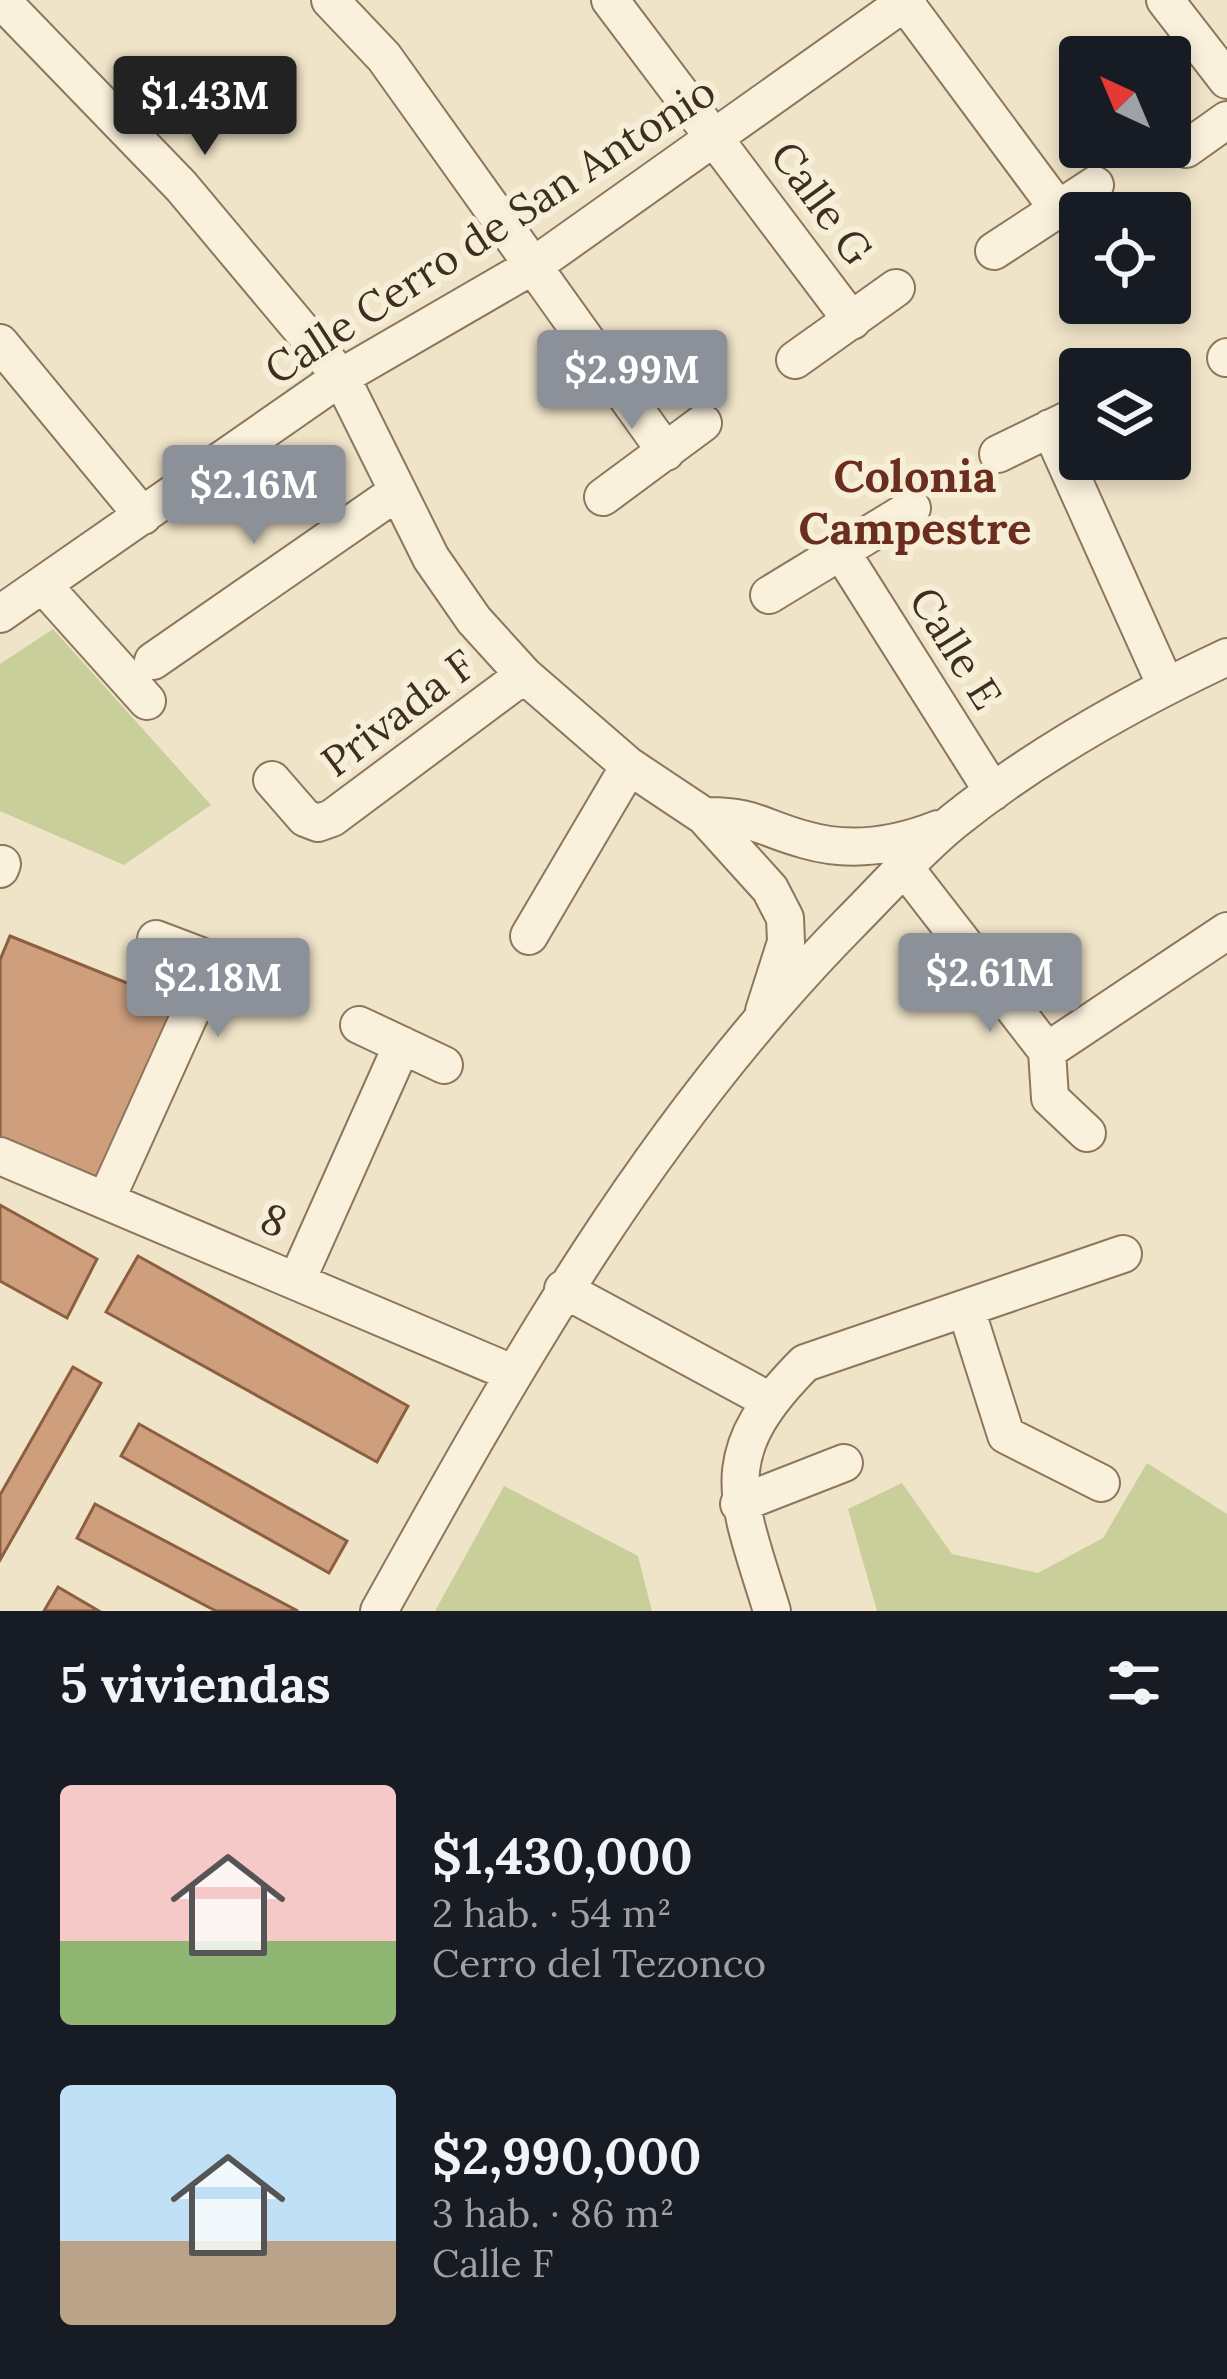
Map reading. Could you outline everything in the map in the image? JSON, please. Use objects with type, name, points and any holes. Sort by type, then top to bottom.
[{"type":"street","points":[[1,0],[181,186],[341,377],[430,558],[474,620],[524,675],[629,766],[704,816],[770,889],[785,918],[783,955],[764,1010]]},
{"type":"street","points":[[330,0],[384,57],[666,452]]},
{"type":"street","name":"Calle G","points":[[610,0],[719,138],[852,321]]},
{"type":"street","points":[[1165,0],[1227,80]]},
{"type":"street","points":[[905,1],[1058,208]]},
{"type":"street","name":"Calle Cerro de San Antonio","points":[[0,614],[341,377],[536,264],[719,138],[905,1]]},
{"type":"street","points":[[1191,145],[1227,120]]},
{"type":"street","points":[[994,251],[1095,185]]},
{"type":"street","name":"Calle G","points":[[795,360],[896,288]]},
{"type":"street","points":[[0,343],[143,516]]},
{"type":"street","points":[[603,497],[703,423]]},
{"type":"street","points":[[998,454],[1059,424]]},
{"type":"street","points":[[1087,480],[1166,686]]},
{"type":"street","points":[[153,661],[397,492]]},
{"type":"street","points":[[769,595],[912,508]]},
{"type":"street","name":"Calle E","points":[[842,553],[993,791]]},
{"type":"street","points":[[43,585],[147,701]]},
{"type":"street","points":[[379,1611],[563,1289],[657,1150],[764,1010],[950,824],[993,791],[1166,686],[1227,658]]},
{"type":"street","name":"Privada F","points":[[272,780],[304,818],[318,823],[332,818],[524,675]]},
{"type":"street","points":[[530,936],[629,766]]},
{"type":"street","points":[[704,816],[743,815],[810,842],[866,847],[911,839],[950,824]]},
{"type":"street","points":[[905,868],[1046,1051],[1050,1098],[1087,1133]]},
{"type":"street","points":[[1046,1051],[1227,931]]},
{"type":"street","points":[[106,1200],[214,961],[156,939]]},
{"type":"street","points":[[359,1025],[444,1065]]},
{"type":"street","points":[[298,1278],[403,1045]]},
{"type":"street","name":"8","points":[[0,1156],[298,1278],[512,1373]]},
{"type":"street","points":[[772,1611],[740,1504],[742,1448],[768,1400],[805,1363],[966,1309],[1073,1283],[1123,1254]]},
{"type":"street","points":[[563,1289],[768,1400]]},
{"type":"street","points":[[966,1309],[1006,1435],[1101,1483]]},
{"type":"street","points":[[740,1504],[844,1463]]},
{"type":"green space","points":[[53,629],[211,805],[124,865],[0,811],[0,664]]},
{"type":"green space","points":[[1147,1463],[1227,1514],[1227,1611],[877,1611],[848,1509],[902,1483],[952,1554],[1038,1573],[1103,1538]]},
{"type":"green space","points":[[504,1486],[638,1556],[652,1611],[435,1611]]},
{"type":"building","points":[[10,936],[177,1003],[97,1185],[0,1147],[0,960]]},
{"type":"building","points":[[0,1205],[97,1259],[67,1318],[0,1281]]},
{"type":"building","points":[[138,1256],[408,1406],[377,1462],[106,1312]]},
{"type":"building","points":[[73,1367],[101,1383],[0,1560],[0,1495]]},
{"type":"building","points":[[139,1424],[347,1541],[329,1573],[121,1456]]},
{"type":"building","points":[[95,1504],[298,1611],[216,1611],[77,1538]]},
{"type":"building","points":[[58,1587],[99,1611],[44,1611]]},
{"type":"district","name":"Colonia Campestre","points":[[915,502]]}]
